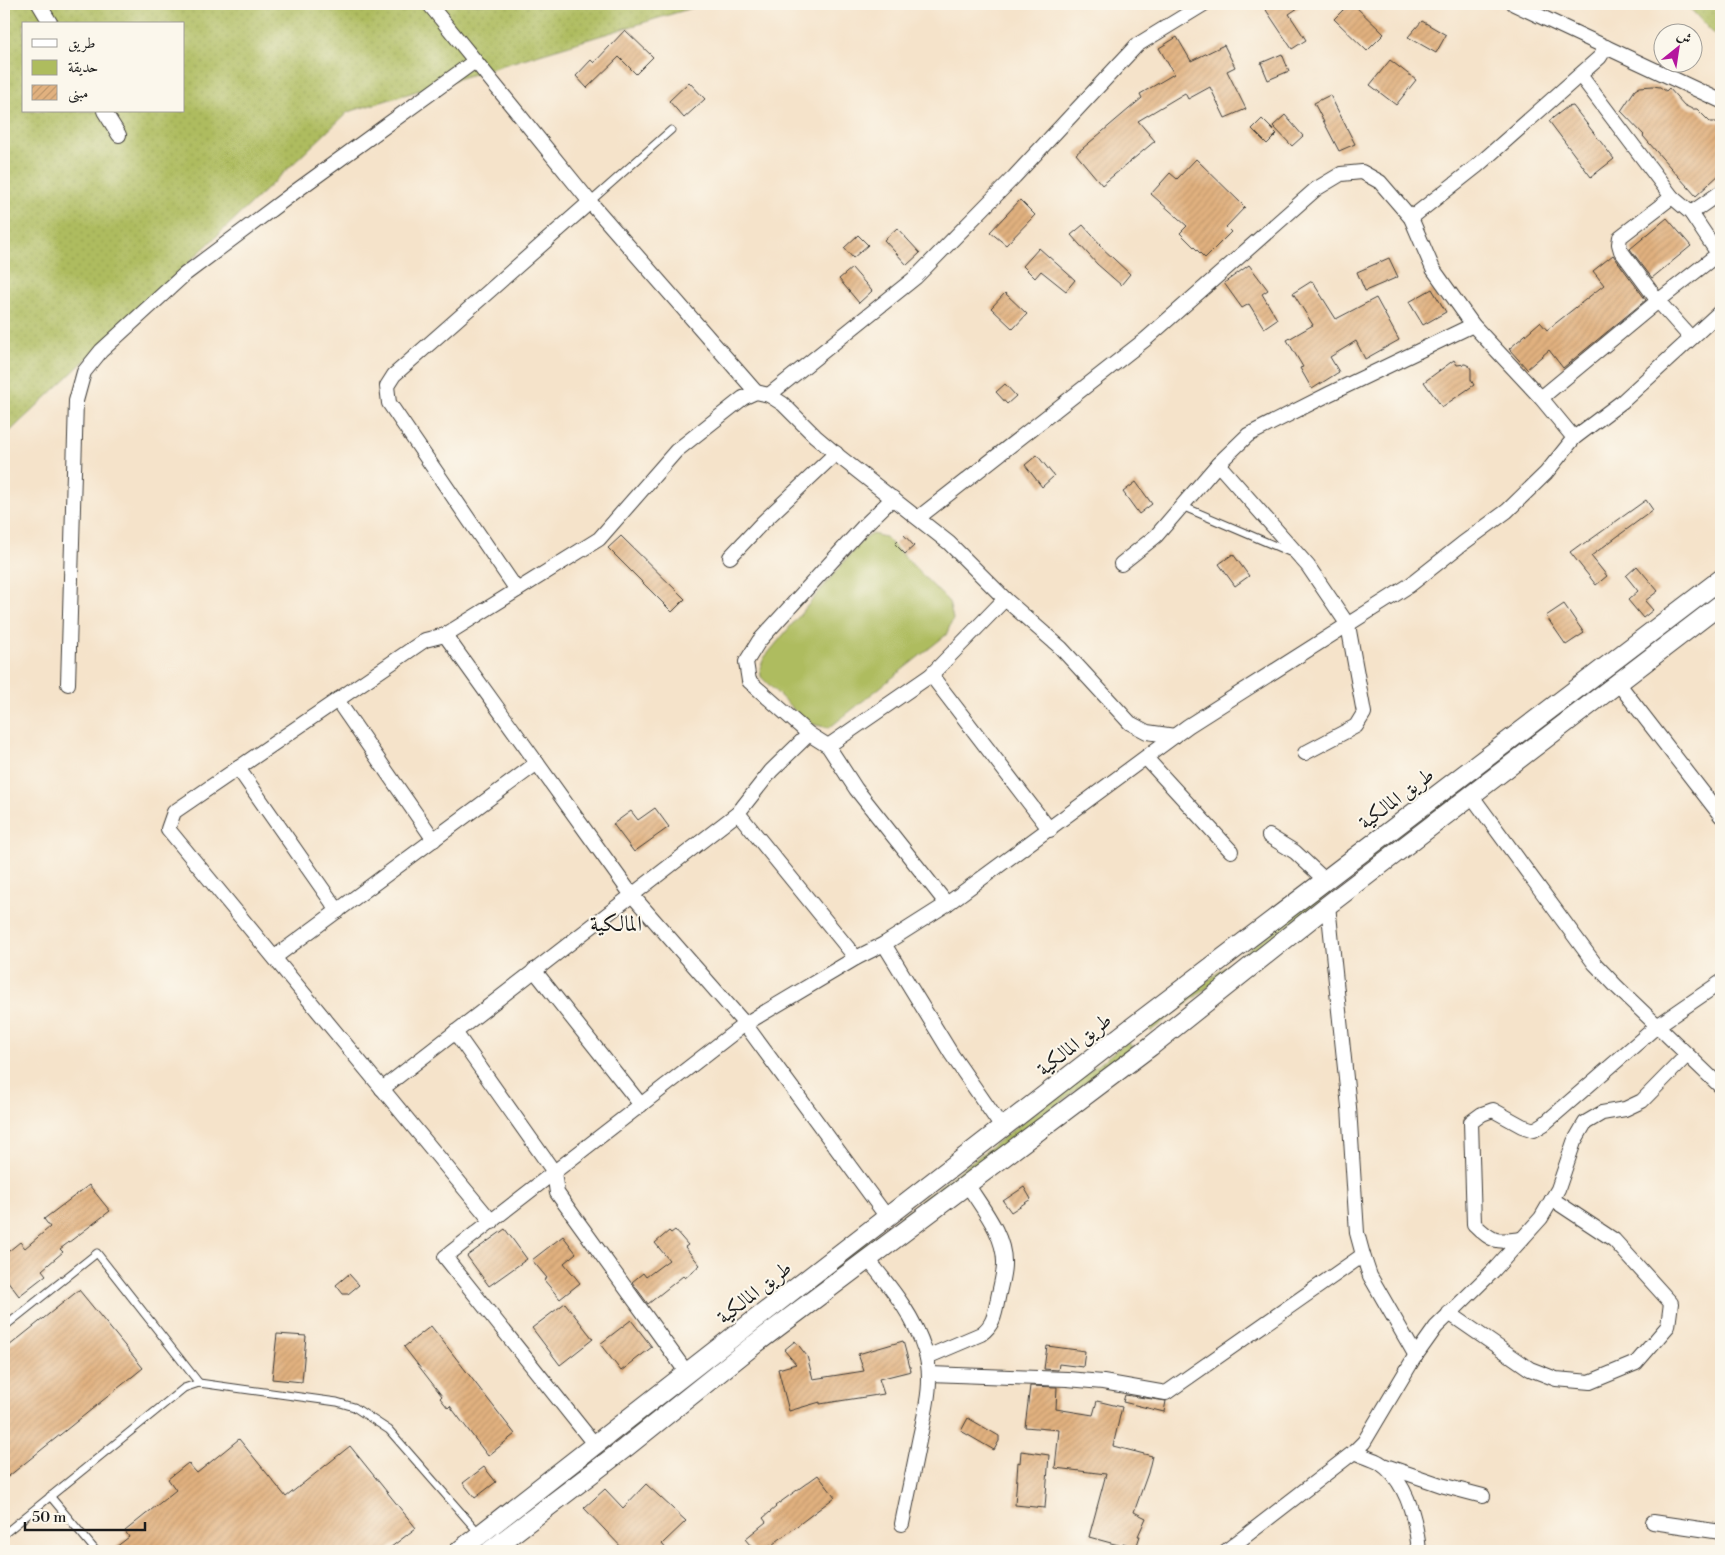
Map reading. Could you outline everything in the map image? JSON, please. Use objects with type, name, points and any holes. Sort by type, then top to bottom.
[{"type":"main road","name":"طريق المالكية","points":[[491,1546],[595,1444],[1135,1025],[1721,579]]},
{"type":"main road","name":"طريق المالكية","points":[[459,1551],[491,1546],[625,1448],[755,1344],[1151,1046],[1328,905],[1721,604]]},
{"type":"main road","points":[[1607,667],[1618,683]]},
{"type":"main road","points":[[1487,758],[1498,774]]},
{"type":"main road","points":[[1135,1025],[1151,1046]]},
{"type":"main road","points":[[743,1328],[755,1344]]},
{"type":"main road","points":[[613,1431],[625,1448]]},
{"type":"street","points":[[429,4],[590,202],[762,394],[783,404],[815,436],[949,543],[1005,599],[1061,648],[1130,723],[1147,732],[1176,736]]},
{"type":"street","points":[[492,1222],[168,829],[174,812],[425,640],[444,635],[599,539],[676,451],[743,398],[762,394],[916,277],[1014,177],[1137,45],[1204,4]]},
{"type":"street","points":[[1514,4],[1721,101]]},
{"type":"street","points":[[42,5],[50,22]]},
{"type":"street","points":[[1411,218],[1477,166],[1600,58],[1606,48]]},
{"type":"street","points":[[68,684],[76,401],[84,372],[101,351],[184,275],[296,191],[476,61]]},
{"type":"street","points":[[1541,398],[1658,301],[1720,256],[1691,213],[1672,196],[1580,75]]},
{"type":"street","points":[[105,112],[119,135]]},
{"type":"street","points":[[918,518],[1146,339],[1316,189],[1341,174],[1362,172],[1380,182],[1411,218],[1433,269],[1473,325],[1541,398],[1574,438]]},
{"type":"street","points":[[1691,213],[1721,192]]},
{"type":"street","points":[[1672,196],[1620,237],[1619,244],[1621,251],[1658,301],[1691,338]]},
{"type":"street","points":[[517,590],[389,403],[387,386],[394,375],[590,202]]},
{"type":"street","points":[[595,1444],[446,1257],[744,1024],[856,958],[884,944],[947,904],[1050,830],[1188,726],[1410,585],[1507,511],[1546,473],[1574,438],[1623,401],[1721,311]]},
{"type":"street","points":[[1121,564],[1156,536],[1218,464],[1248,435],[1473,325]]},
{"type":"street","points":[[730,557],[763,522],[836,453]]},
{"type":"street","points":[[1218,464],[1300,556],[1348,625],[1364,713],[1356,726],[1305,754]]},
{"type":"street","points":[[892,498],[759,641],[746,662],[749,681],[809,734],[828,746],[856,789],[947,904]]},
{"type":"street","points":[[828,746],[931,675],[1005,599]]},
{"type":"street","points":[[444,635],[631,894],[744,1024],[887,1217]]},
{"type":"street","points":[[931,675],[1050,830]]},
{"type":"street","points":[[1618,683],[1720,812]]},
{"type":"street","points":[[337,700],[434,840]]},
{"type":"street","points":[[382,1089],[631,894],[738,813],[771,771],[809,734]]},
{"type":"street","points":[[1146,758],[1230,851]]},
{"type":"street","points":[[275,957],[537,763]]},
{"type":"street","points":[[238,768],[338,911]]},
{"type":"street","points":[[1471,795],[1595,964],[1721,1087]]},
{"type":"street","points":[[738,813],[856,958]]},
{"type":"street","points":[[1269,836],[1295,852],[1326,880]]},
{"type":"street","points":[[1328,905],[1349,1107],[1357,1233],[1370,1276],[1416,1356]]},
{"type":"street","points":[[884,944],[952,1055],[1003,1129]]},
{"type":"street","points":[[534,970],[641,1105]]},
{"type":"street","points":[[1522,1240],[1499,1242],[1487,1237],[1474,1224],[1471,1122],[1482,1114],[1493,1110],[1522,1126],[1534,1130],[1544,1124],[1657,1026],[1721,982]]},
{"type":"street","points":[[455,1032],[554,1172],[557,1193],[687,1372]]},
{"type":"street","points":[[1226,1551],[1354,1452],[1364,1442],[1416,1356],[1436,1327],[1522,1240],[1540,1218],[1563,1176],[1574,1142],[1585,1123],[1602,1113],[1625,1109],[1642,1100],[1687,1055]]},
{"type":"street","points":[[927,1357],[981,1334],[988,1329],[995,1318],[1004,1264],[1003,1249],[996,1231],[967,1184]]},
{"type":"street","points":[[1449,1313],[1530,1368],[1556,1379],[1590,1382],[1636,1364],[1668,1326],[1670,1303],[1614,1240],[1552,1199]]},
{"type":"street","points":[[930,1374],[1067,1379],[1103,1382],[1166,1393],[1363,1255]]},
{"type":"street","points":[[867,1258],[904,1304],[916,1327],[927,1357],[930,1374],[928,1399],[902,1524]]},
{"type":"street","points":[[1354,1452],[1380,1464],[1440,1485],[1483,1496]]},
{"type":"street","points":[[1380,1464],[1393,1476],[1406,1494],[1417,1528],[1418,1551]]},
{"type":"street","points":[[1653,1522],[1721,1532]]},
{"type":"lane","points":[[590,202],[671,130]]},
{"type":"lane","points":[[1182,506],[1300,556]]},
{"type":"lane","points":[[4,1327],[97,1253],[198,1383]]},
{"type":"lane","points":[[4,1534],[184,1388],[198,1383],[337,1402],[354,1407],[389,1430],[491,1546]]},
{"type":"lane","points":[[50,1496],[96,1551]]},
{"type":"green space","points":[[4,4],[705,4],[348,112],[4,437]]},
{"type":"green space","points":[[1686,4],[1721,4],[1721,42]]},
{"type":"green space","points":[[872,534],[885,537],[949,602],[953,619],[946,635],[829,728],[812,724],[799,715],[761,677],[760,668],[764,658],[863,539]]},
{"type":"green space","points":[[1593,686],[1595,689],[1504,761],[1501,758]]},
{"type":"green space","points":[[1480,772],[1483,776],[1151,1031],[1148,1026]]},
{"type":"green space","points":[[1128,1041],[1132,1047],[773,1323],[769,1318]]},
{"type":"green space","points":[[731,1349],[734,1353],[634,1432],[630,1428]]},
{"type":"building","points":[[1262,4],[1304,4],[1289,14],[1306,40],[1292,49]]},
{"type":"building","points":[[1349,4],[1353,4],[1384,34],[1367,51],[1334,19]]},
{"type":"building","points":[[1422,21],[1446,35],[1436,53],[1408,37]]},
{"type":"building","points":[[625,30],[653,57],[636,74],[619,57],[587,88],[576,76],[591,60],[594,63]]},
{"type":"building","points":[[1177,37],[1191,61],[1224,45],[1235,67],[1227,71],[1246,109],[1225,118],[1210,87],[1188,99],[1185,93],[1138,121],[1155,141],[1102,185],[1076,154],[1142,98],[1140,94],[1174,74],[1159,48]]},
{"type":"building","points":[[1282,54],[1289,71],[1268,80],[1261,63]]},
{"type":"building","points":[[1390,60],[1416,80],[1396,105],[1370,85]]},
{"type":"building","points":[[689,82],[705,99],[684,118],[669,101]]},
{"type":"building","points":[[1640,87],[1660,87],[1666,91],[1669,88],[1684,105],[1697,109],[1710,122],[1721,122],[1721,173],[1696,196],[1621,111],[1635,90]]},
{"type":"building","points":[[1330,95],[1355,144],[1339,151],[1314,103]]},
{"type":"building","points":[[1573,106],[1614,159],[1591,177],[1549,121],[1567,107]]},
{"type":"building","points":[[1285,115],[1303,136],[1292,146],[1273,126]]},
{"type":"building","points":[[1262,119],[1277,134],[1267,144],[1252,129]]},
{"type":"building","points":[[1196,159],[1245,207],[1226,227],[1231,232],[1205,258],[1180,233],[1187,226],[1151,194],[1170,173],[1177,179]]},
{"type":"building","points":[[1020,200],[1035,215],[1006,245],[990,232]]},
{"type":"building","points":[[1667,218],[1691,246],[1652,278],[1630,249]]},
{"type":"building","points":[[1083,225],[1099,245],[1130,274],[1121,285],[1097,264],[1071,235]]},
{"type":"building","points":[[897,228],[920,253],[907,265],[884,240]]},
{"type":"building","points":[[858,235],[868,245],[853,258],[844,248]]},
{"type":"building","points":[[1039,248],[1075,280],[1066,291],[1041,271],[1035,278],[1023,266]]},
{"type":"building","points":[[1613,255],[1646,300],[1563,368],[1549,350],[1527,369],[1509,349],[1540,322],[1547,330],[1604,285],[1593,271]]},
{"type":"building","points":[[1389,258],[1398,277],[1365,291],[1357,272]]},
{"type":"building","points":[[1249,265],[1268,290],[1262,294],[1277,319],[1264,328],[1249,304],[1242,308],[1224,283]]},
{"type":"building","points":[[852,268],[872,291],[859,303],[839,279]]},
{"type":"building","points":[[1312,281],[1336,319],[1376,298],[1399,340],[1365,359],[1356,341],[1330,357],[1339,372],[1312,389],[1300,368],[1303,367],[1287,340],[1313,325],[1293,293]]},
{"type":"building","points":[[1432,289],[1446,312],[1423,325],[1409,302]]},
{"type":"building","points":[[1005,293],[1027,314],[1013,329],[991,308]]},
{"type":"building","points":[[1454,360],[1457,365],[1465,364],[1469,366],[1471,369],[1471,380],[1474,385],[1442,407],[1424,382]]},
{"type":"building","points":[[1005,384],[1016,396],[1007,404],[996,392]]},
{"type":"building","points":[[1037,455],[1054,476],[1042,487],[1025,465]]},
{"type":"building","points":[[1136,482],[1152,504],[1139,514],[1123,492]]},
{"type":"building","points":[[1646,500],[1653,510],[1591,556],[1607,576],[1596,585],[1570,552],[1581,544],[1583,545]]},
{"type":"building","points":[[904,535],[914,546],[905,554],[895,544]]},
{"type":"building","points":[[621,536],[685,599],[672,612],[608,548]]},
{"type":"building","points":[[1233,554],[1249,576],[1235,586],[1219,564]]},
{"type":"building","points":[[1637,566],[1658,591],[1645,601],[1653,610],[1643,618],[1628,600],[1638,591],[1626,576]]},
{"type":"building","points":[[1564,604],[1584,633],[1566,645],[1546,616]]},
{"type":"building","points":[[655,808],[669,827],[634,852],[613,824],[631,811],[638,820]]},
{"type":"building","points":[[89,1185],[110,1211],[60,1249],[63,1252],[42,1270],[46,1275],[19,1296],[4,1276],[4,1255],[20,1242],[25,1248],[50,1227],[44,1219]]},
{"type":"building","points":[[1024,1187],[1031,1199],[1011,1212],[1003,1201]]},
{"type":"building","points":[[505,1229],[527,1259],[489,1286],[467,1256]]},
{"type":"building","points":[[675,1230],[688,1245],[685,1247],[700,1265],[648,1304],[632,1282],[643,1273],[646,1277],[669,1260],[655,1243],[669,1231],[671,1233]]},
{"type":"building","points":[[563,1236],[576,1253],[564,1263],[580,1283],[560,1299],[544,1280],[547,1278],[532,1260]]},
{"type":"building","points":[[349,1274],[359,1285],[348,1294],[343,1294],[336,1285]]},
{"type":"building","points":[[79,1290],[143,1368],[4,1480],[4,1350]]},
{"type":"building","points":[[565,1303],[593,1339],[560,1365],[532,1328]]},
{"type":"building","points":[[631,1320],[652,1347],[621,1371],[600,1344]]},
{"type":"building","points":[[431,1326],[515,1434],[488,1456],[450,1406],[448,1408],[440,1398],[442,1396],[404,1347]]},
{"type":"building","points":[[277,1334],[306,1336],[302,1382],[272,1379]]},
{"type":"building","points":[[795,1341],[807,1356],[813,1379],[864,1371],[858,1354],[903,1341],[911,1371],[879,1379],[884,1394],[820,1404],[820,1402],[789,1411],[778,1369],[796,1364],[784,1350]]},
{"type":"building","points":[[1047,1346],[1085,1351],[1083,1367],[1059,1364],[1058,1370],[1044,1369]]},
{"type":"building","points":[[1030,1386],[1057,1387],[1056,1409],[1093,1415],[1097,1401],[1122,1407],[1113,1446],[1152,1456],[1134,1512],[1146,1518],[1138,1536],[1140,1536],[1136,1548],[1123,1543],[1122,1546],[1089,1537],[1106,1474],[1055,1468],[1059,1430],[1025,1427]]},
{"type":"building","points":[[1125,1395],[1166,1401],[1164,1412],[1123,1402]]},
{"type":"building","points":[[968,1418],[999,1436],[999,1441],[994,1450],[961,1431]]},
{"type":"building","points":[[239,1439],[286,1497],[350,1446],[416,1528],[386,1551],[111,1551],[129,1537],[125,1531],[176,1490],[168,1479],[188,1463],[197,1473]]},
{"type":"building","points":[[1021,1451],[1049,1455],[1045,1508],[1015,1505],[1018,1462],[1020,1463]]},
{"type":"building","points":[[484,1467],[496,1482],[475,1498],[463,1483]]},
{"type":"building","points":[[818,1475],[835,1497],[764,1551],[755,1551],[745,1539],[766,1522],[763,1518],[775,1506]]},
{"type":"building","points":[[646,1484],[686,1521],[662,1544],[668,1551],[625,1551],[584,1508],[605,1489],[623,1508]]},
{"type":"district","name":"المالكية","points":[[616,923]]}]
